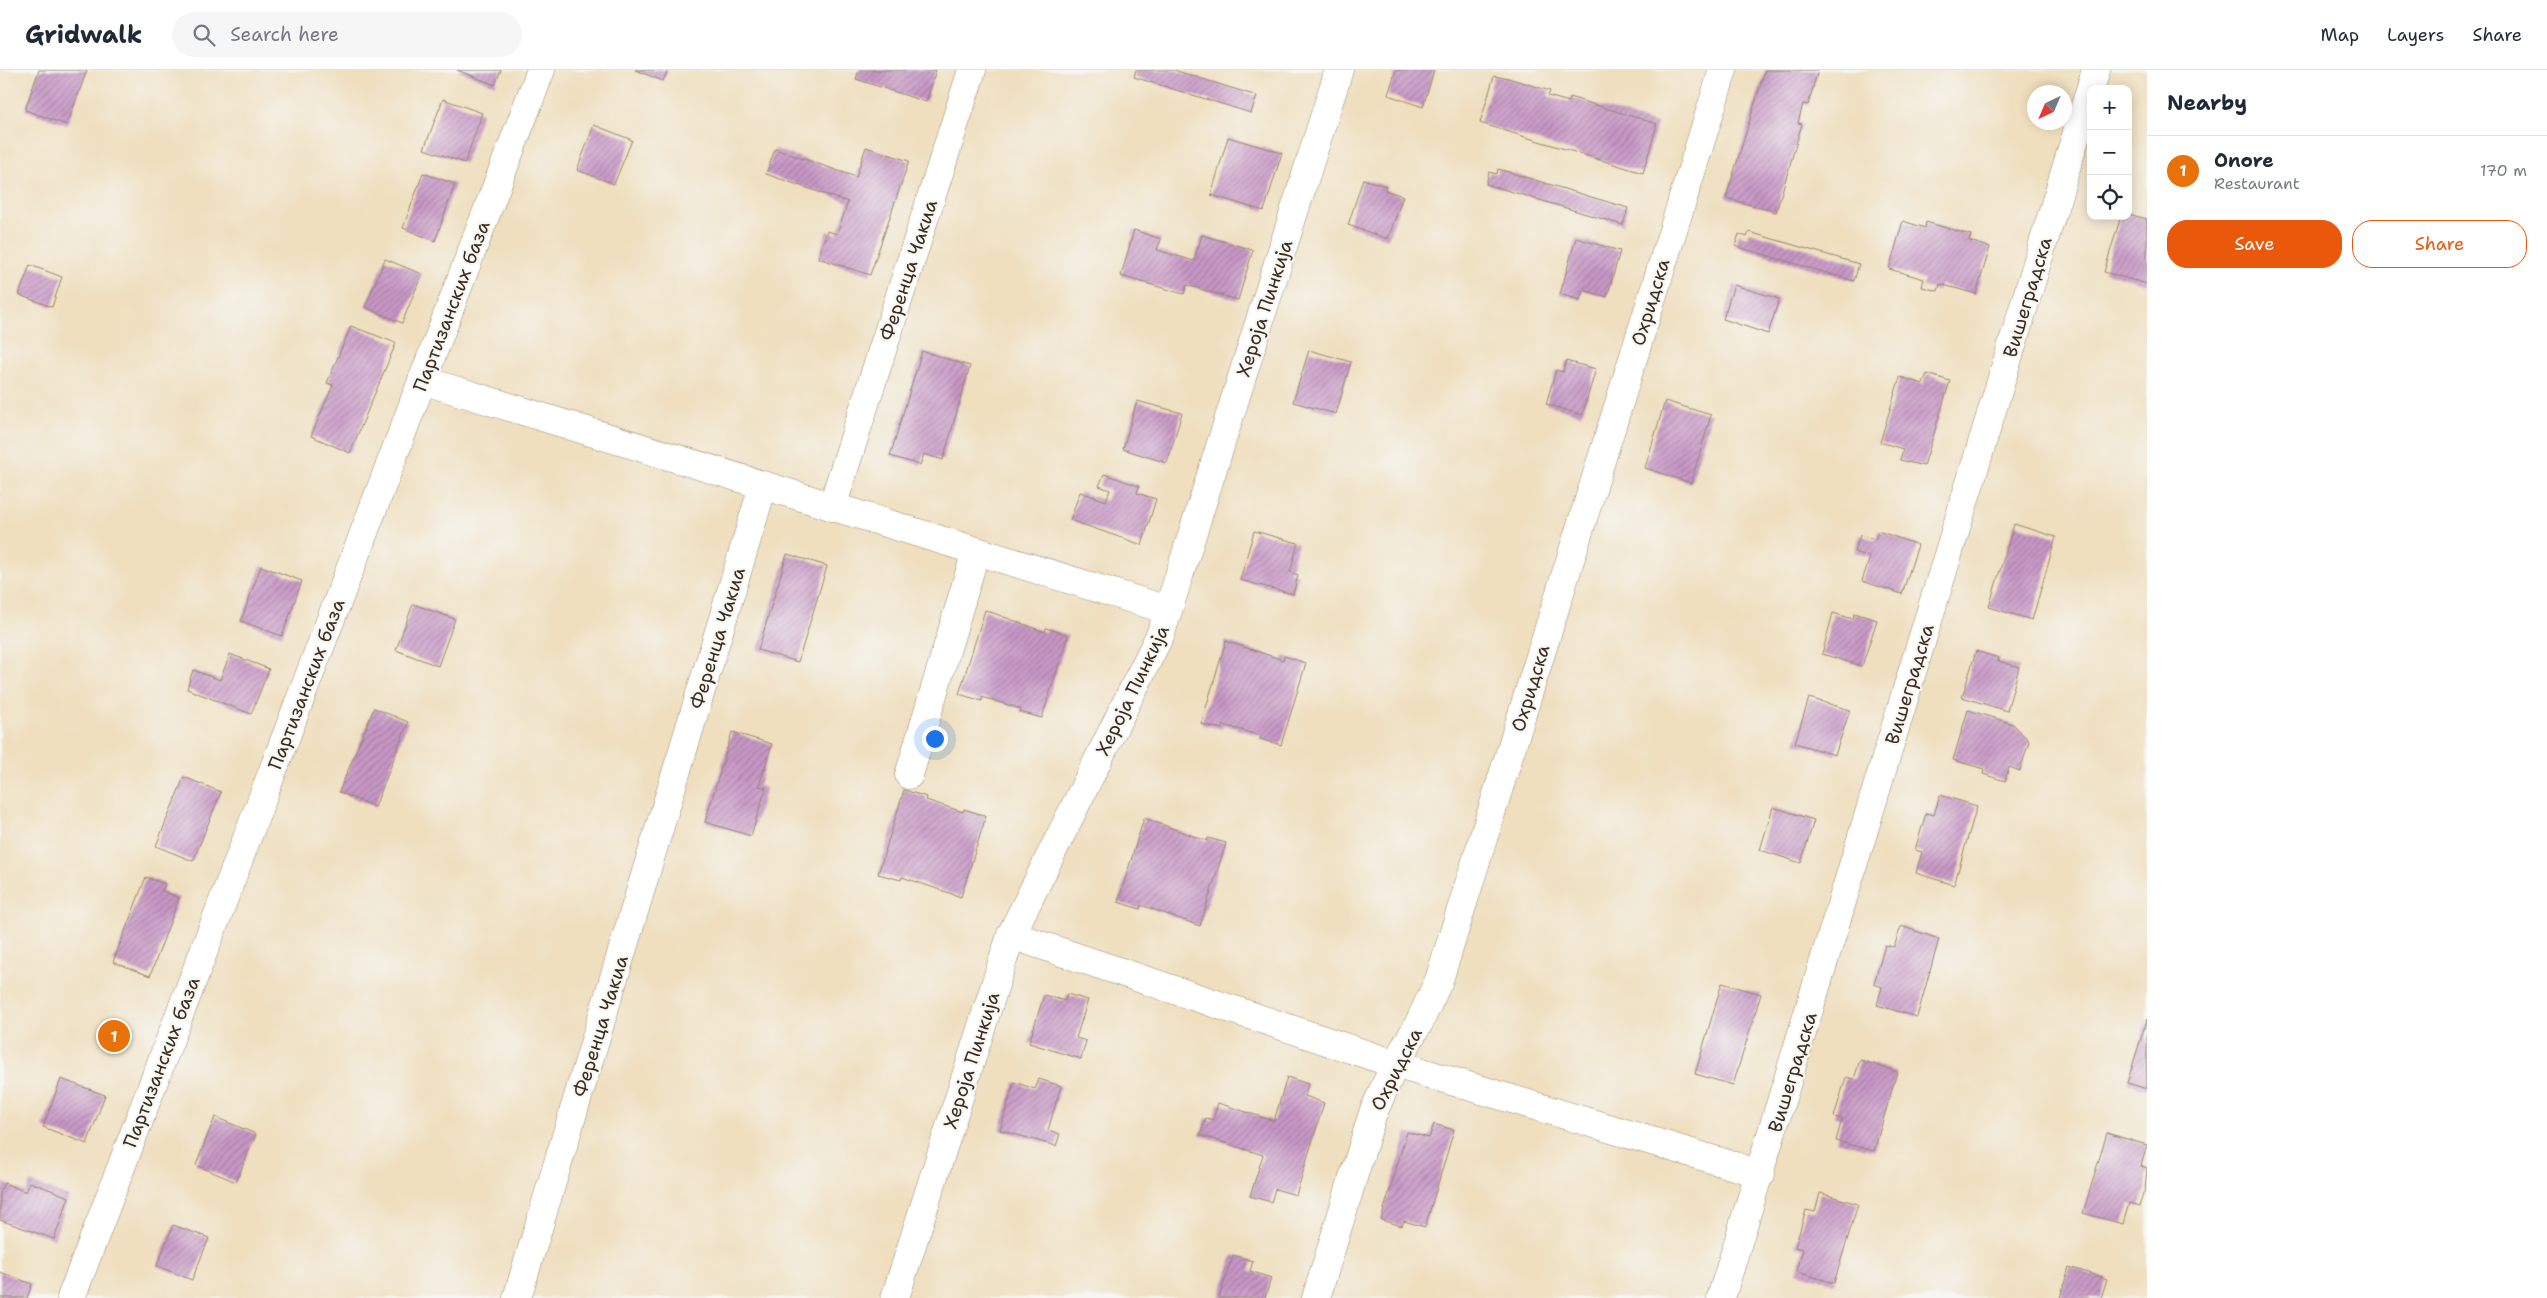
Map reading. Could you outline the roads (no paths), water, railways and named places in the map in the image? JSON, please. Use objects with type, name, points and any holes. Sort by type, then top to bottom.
[{"type":"street","name":"Партизанских база","points":[[71,1298],[541,70]]},
{"type":"street","name":"Ференца Чакиа","points":[[832,507],[972,70]]},
{"type":"street","name":"Хероја Пинкија","points":[[895,1298],[1011,935],[1161,633],[1339,70]]},
{"type":"street","name":"Охридска","points":[[1316,1298],[1373,1113],[1395,1064],[1419,1023],[1439,980],[1723,70]]},
{"type":"street","name":"Вишеградска","points":[[1721,1298],[2096,70]]},
{"type":"street","points":[[422,380],[1168,610]]},
{"type":"street","name":"Ференца Чакиа","points":[[517,1298],[763,486]]},
{"type":"street","points":[[909,775],[976,551]]},
{"type":"street","points":[[1011,935],[1395,1064],[1760,1174]]},
{"type":"place","name":"Onore","points":[[114,1036]]}]
